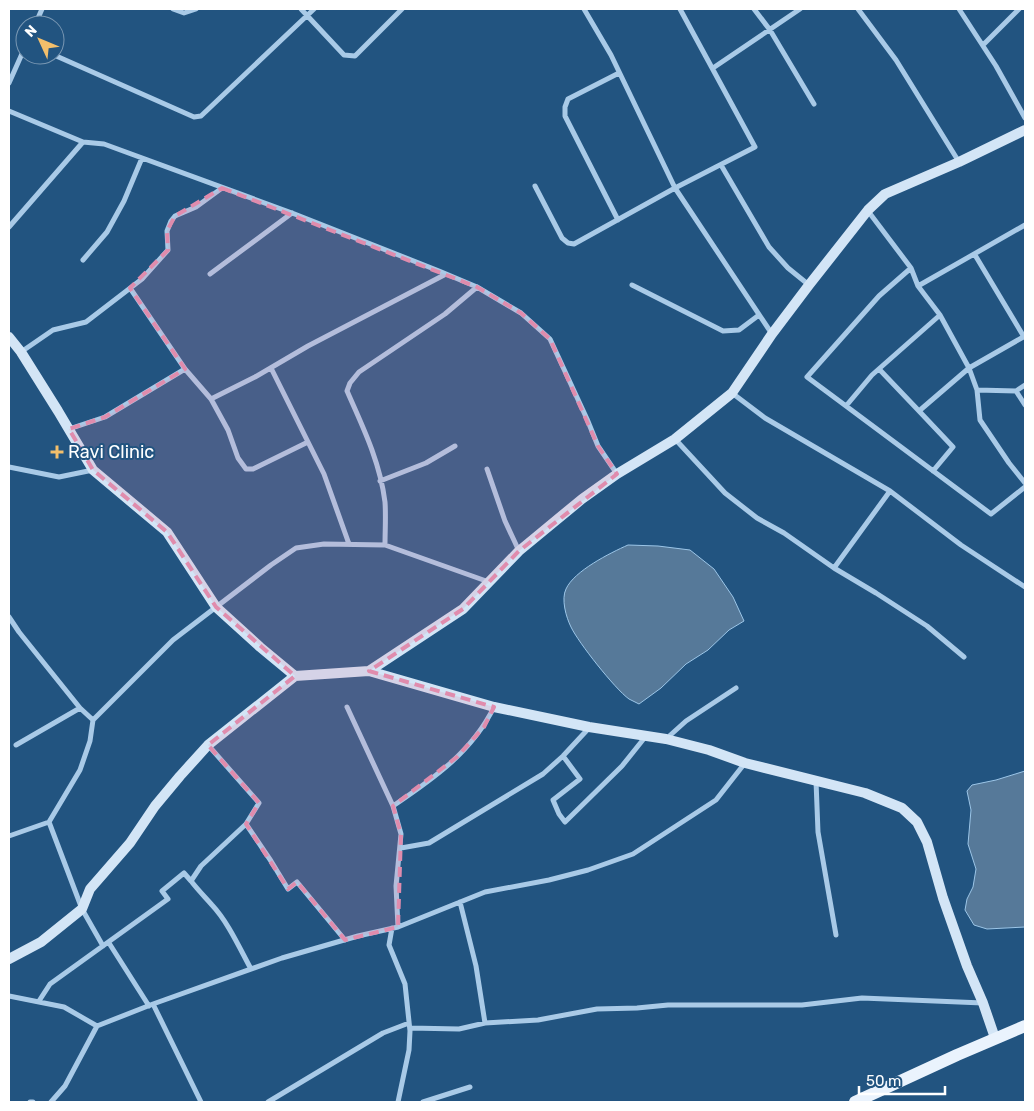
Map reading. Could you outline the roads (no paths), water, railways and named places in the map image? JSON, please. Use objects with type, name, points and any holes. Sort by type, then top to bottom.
[{"type":"main road","points":[[369,671],[463,609],[520,551],[582,500],[617,474],[675,439],[732,393],[772,334],[868,210],[885,194],[959,162],[1025,130]]},
{"type":"main road","points":[[9,337],[21,352],[93,470],[167,532],[216,607],[295,676]]},
{"type":"main road","points":[[9,959],[41,942],[82,909],[90,889],[130,843],[155,806],[208,745],[295,676],[369,671],[494,707],[589,728],[666,739],[709,750],[745,763],[865,793],[902,808],[917,822],[927,842],[964,958],[995,1038]]},
{"type":"main road","points":[[856,1102],[1025,1026]]},
{"type":"street","points":[[173,9],[184,13],[196,9]]},
{"type":"street","points":[[301,9],[344,55],[349,56],[356,56],[402,9]]},
{"type":"street","points":[[65,60],[194,117],[201,116],[314,9]]},
{"type":"street","points":[[584,9],[619,73],[675,188],[772,334]]},
{"type":"street","points":[[535,186],[562,238],[568,243],[574,244],[675,188],[755,147],[680,9]]},
{"type":"street","points":[[754,9],[770,30],[814,104]]},
{"type":"street","points":[[713,68],[800,9]]},
{"type":"street","points":[[858,9],[896,60],[959,162]]},
{"type":"street","points":[[959,9],[1025,118]]},
{"type":"street","points":[[983,46],[1019,9]]},
{"type":"street","points":[[9,83],[17,65]]},
{"type":"street","points":[[618,220],[565,116],[565,107],[568,99],[619,73]]},
{"type":"street","points":[[9,111],[83,142],[104,144],[292,213],[477,287],[521,313],[550,339],[598,446],[617,474]]},
{"type":"street","points":[[9,227],[83,142]]},
{"type":"street","points":[[83,260],[108,232],[124,201],[142,158]]},
{"type":"street","points":[[721,165],[769,247],[788,268],[809,286]]},
{"type":"street","points":[[21,352],[53,330],[86,322],[142,279],[168,250],[167,231],[175,216],[196,207],[222,188]]},
{"type":"street","points":[[868,210],[910,268],[918,286],[940,315],[969,368],[977,390],[980,420],[1025,483]]},
{"type":"street","points":[[210,274],[292,213]]},
{"type":"street","points":[[918,286],[1025,226]]},
{"type":"street","points":[[919,410],[969,368],[1024,336],[975,255]]},
{"type":"street","points":[[910,268],[879,296],[807,377],[992,514],[1025,487]]},
{"type":"street","points":[[211,399],[446,274]]},
{"type":"street","points":[[632,285],[723,331],[739,330],[759,315]]},
{"type":"street","points":[[385,545],[385,503],[371,444],[347,390],[359,372],[445,314],[477,287]]},
{"type":"street","points":[[130,288],[185,369],[211,399],[228,430],[238,458],[246,470],[253,469],[308,442]]},
{"type":"street","points":[[846,406],[879,369],[940,315]]},
{"type":"street","points":[[271,368],[324,474],[349,544]]},
{"type":"street","points":[[69,430],[105,417],[185,369]]},
{"type":"street","points":[[879,369],[953,446],[933,471]]},
{"type":"street","points":[[977,390],[1016,391],[1025,385]]},
{"type":"street","points":[[1016,391],[1025,405]]},
{"type":"street","points":[[732,393],[766,418],[890,491],[961,545],[1025,587]]},
{"type":"street","points":[[675,439],[725,493],[757,518],[784,533],[834,568],[927,626],[964,657]]},
{"type":"street","points":[[380,481],[426,464],[455,446]]},
{"type":"street","points":[[9,467],[60,477],[93,470]]},
{"type":"street","points":[[487,470],[504,521],[520,551]]},
{"type":"street","points":[[834,568],[890,491]]},
{"type":"street","points":[[9,836],[49,822],[80,770],[90,741],[93,720],[174,640],[296,548],[324,544],[385,545],[490,583]]},
{"type":"street","points":[[9,617],[80,708],[93,720]]},
{"type":"street","points":[[666,739],[686,721],[736,688]]},
{"type":"street","points":[[393,806],[439,774],[457,757],[484,726],[494,707]]},
{"type":"street","points":[[16,745],[80,708]]},
{"type":"street","points":[[347,708],[393,806],[401,834],[396,886],[395,927],[389,944],[405,984],[410,1025],[409,1050],[398,1102]]},
{"type":"street","points":[[401,848],[429,843],[543,774],[589,728]]},
{"type":"street","points":[[563,756],[580,779],[553,800],[564,822],[622,766],[647,736]]},
{"type":"street","points":[[191,881],[201,866],[246,824],[259,803],[208,745]]},
{"type":"street","points":[[51,1102],[65,1086],[97,1026],[282,958],[395,927],[485,892],[549,880],[588,870],[633,854],[716,800],[745,763]]},
{"type":"street","points":[[816,781],[818,832],[836,934]]},
{"type":"street","points":[[49,822],[82,909],[103,946]]},
{"type":"street","points":[[246,824],[288,889],[297,882],[345,940]]},
{"type":"street","points":[[39,1001],[50,984],[168,899],[162,891],[184,873],[201,895],[212,905],[251,969]]},
{"type":"street","points":[[460,902],[476,966],[485,1023]]},
{"type":"street","points":[[109,942],[151,1005],[201,1102]]},
{"type":"street","points":[[9,996],[64,1007],[97,1026]]},
{"type":"street","points":[[268,1102],[383,1033],[410,1025],[460,1029],[485,1023],[538,1020],[597,1009],[668,1005],[802,1005],[862,998],[983,1003]]},
{"type":"street","points":[[423,1102],[470,1087]]},
{"type":"water","points":[[628,545],[690,550],[714,569],[733,597],[744,621],[729,630],[708,650],[686,664],[661,688],[639,704],[623,694],[589,654],[571,627],[564,603],[566,589],[570,582],[584,569]]},
{"type":"water","points":[[1025,771],[1025,927],[987,929],[974,925],[965,910],[967,899],[973,887],[976,869],[968,844],[971,810],[967,791],[972,785]]},
{"type":"place","name":"Ravi Clinic","points":[[57,452]]}]
